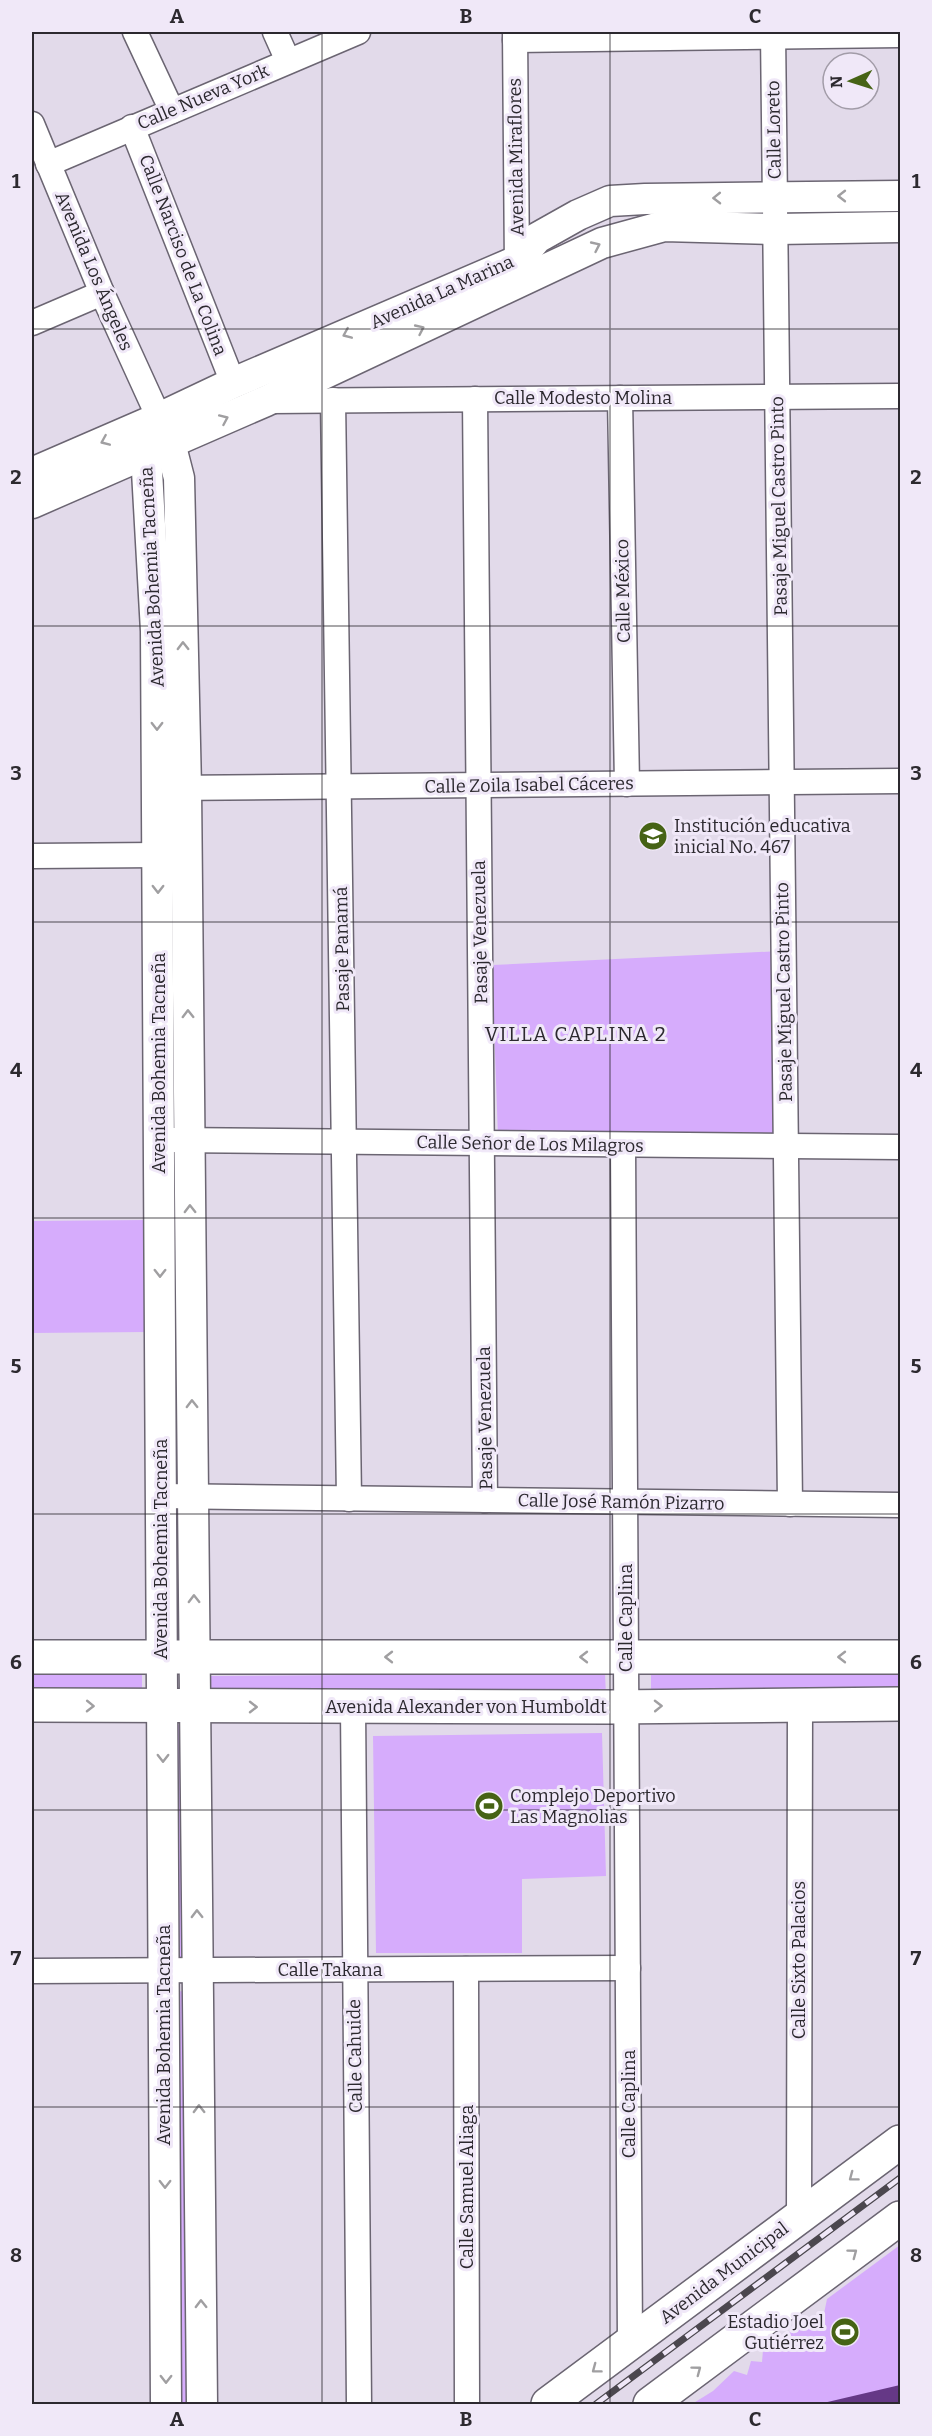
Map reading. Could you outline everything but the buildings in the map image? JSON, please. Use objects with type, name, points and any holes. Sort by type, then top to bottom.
[{"type":"main road","points":[[32,1657],[900,1657]]},
{"type":"main road","name":"Avenida Alexander von Humboldt","points":[[32,1705],[626,1707],[800,1703],[900,1704]]},
{"type":"main road","name":"Avenida Municipal","points":[[548,2404],[900,2142]]},
{"type":"main road","points":[[650,2404],[900,2218]]},
{"type":"street","points":[[135,32],[172,111]]},
{"type":"street","points":[[275,32],[288,62]]},
{"type":"street","name":"Calle Nueva York","points":[[48,164],[358,32]]},
{"type":"street","name":"Calle Loreto","points":[[773,34],[776,229]]},
{"type":"street","points":[[515,36],[900,34]]},
{"type":"street","name":"Avenida Miraflores","points":[[515,36],[517,272]]},
{"type":"street","name":"Avenida Los Ángeles","points":[[32,124],[102,293],[158,438]]},
{"type":"street","name":"Calle Narciso de La Colina","points":[[132,127],[233,383]]},
{"type":"street","name":"Avenida La Marina","points":[[32,473],[158,438],[266,401],[517,272],[537,238],[578,214],[610,201],[900,196]]},
{"type":"street","name":"Avenida La Marina","points":[[32,503],[158,438],[233,383],[517,272],[602,243],[664,226],[776,229],[900,227]]},
{"type":"street","name":"Pasaje Miguel Castro Pinto","points":[[776,229],[790,1504]]},
{"type":"street","points":[[32,323],[102,293]]},
{"type":"street","name":"Calle Modesto Molina","points":[[266,401],[900,396]]},
{"type":"street","name":"Calle México","points":[[620,398],[627,784]]},
{"type":"street","name":"Pasaje Venezuela","points":[[475,399],[486,1500]]},
{"type":"street","name":"Pasaje Panamá","points":[[333,400],[350,1499]]},
{"type":"street","name":"Avenida Bohemia Tacneña","points":[[158,438],[156,631],[172,788],[189,1140],[202,2404]]},
{"type":"street","name":"Calle Zoila Isabel Cáceres","points":[[172,788],[900,781]]},
{"type":"street","name":"Avenida Bohemia Tacneña","points":[[166,2404],[158,855],[172,788]]},
{"type":"street","points":[[32,856],[158,855]]},
{"type":"street","name":"Calle Señor de Los Milagros","points":[[160,1140],[900,1147]]},
{"type":"street","name":"Calle Caplina","points":[[623,1144],[630,2343]]},
{"type":"street","name":"Calle José Ramón Pizarro","points":[[161,1496],[900,1505]]},
{"type":"street","name":"Calle Sixto Palacios","points":[[799,2217],[800,1703]]},
{"type":"street","name":"Calle Cahuide","points":[[353,1707],[359,2404]]},
{"type":"street","name":"Calle Takana","points":[[32,1971],[628,1968]]},
{"type":"street","name":"Calle Samuel Aliaga","points":[[466,1969],[467,2404]]},
{"type":"shaded area","points":[[780,951],[781,1135],[498,1138],[492,965]]},
{"type":"shaded area","points":[[146,1220],[147,1332],[32,1333],[32,1221]]},
{"type":"shaded area","points":[[900,1672],[900,1695],[651,1697],[651,1673]]},
{"type":"shaded area","points":[[32,1673],[142,1673],[142,1695],[32,1694]]},
{"type":"shaded area","points":[[605,1673],[606,1696],[209,1694],[210,1676]]},
{"type":"shaded area","points":[[171,1725],[185,1725],[183,1960],[170,1960]]},
{"type":"shaded area","name":"Complejo Deportivo Las Magnolias","points":[[602,1733],[606,1876],[522,1879],[522,1953],[376,1953],[373,1736]]},
{"type":"shaded area","points":[[185,1991],[194,2404],[179,2404],[170,1992]]},
{"type":"shaded area","name":"Estadio Joel Gutiérrez","points":[[900,2245],[900,2404],[692,2404],[713,2391],[734,2371],[747,2375],[751,2361],[762,2362],[763,2350],[809,2319],[822,2323],[827,2299]]},
{"type":"railway","points":[[596,2404],[900,2178]]},
{"type":"place","name":"Institución educativa inicial No. 467","points":[[653,836]]},
{"type":"place","name":"Complejo Deportivo Las Magnolias","points":[[489,1806]]},
{"type":"place","name":"Estadio Joel Gutiérrez","points":[[845,2332]]},
{"type":"district","name":"VILLA CAPLINA 2","points":[[576,1034]]}]
